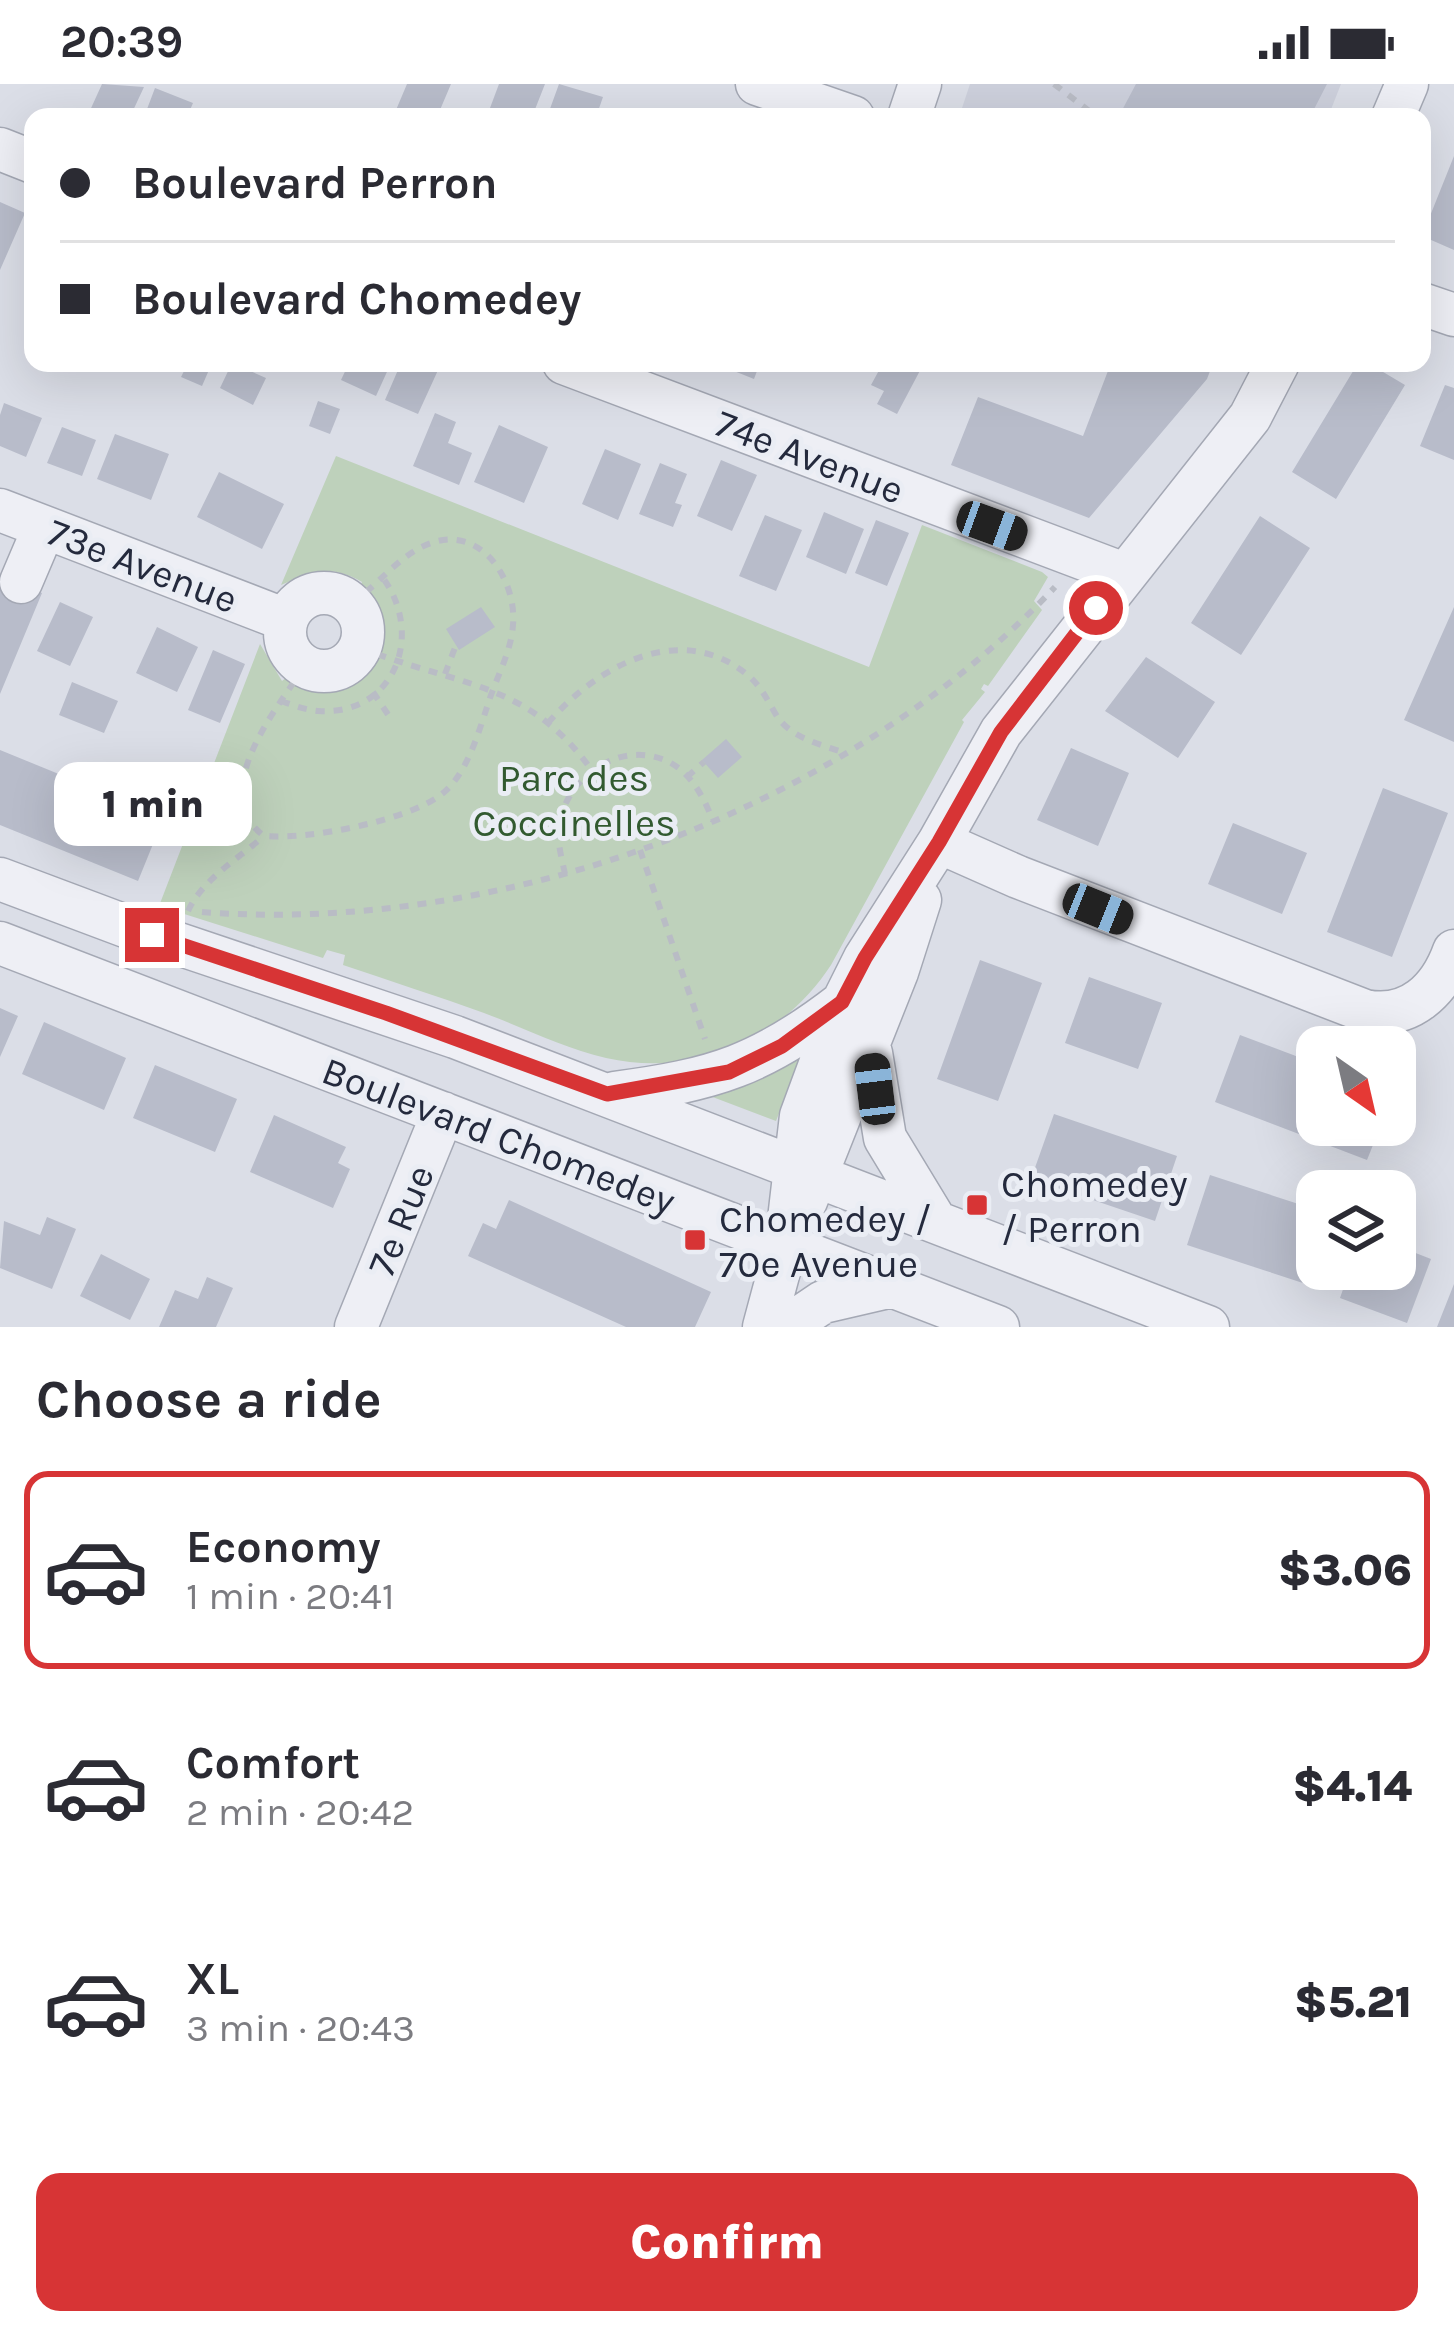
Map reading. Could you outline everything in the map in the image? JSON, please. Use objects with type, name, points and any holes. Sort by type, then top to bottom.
[{"type":"street","points":[[757,84],[828,108]]},
{"type":"street","name":"74e Avenue","points":[[588,372],[1124,574]]},
{"type":"street","points":[[806,1170],[801,1116],[842,1002],[865,958],[1001,732],[1250,417],[1273,372]]},
{"type":"street","name":"73e Avenue","points":[[0,510],[286,620]]},
{"type":"street","points":[[21,581],[44,528]]},
{"type":"street","points":[[939,842],[1018,878],[1365,1011],[1393,1012],[1431,993],[1454,951]]},
{"type":"street","points":[[764,1327],[806,1170],[870,1042],[939,842]]},
{"type":"street","name":"Boulevard Chomedey","points":[[0,879],[455,1037],[1208,1327]]},
{"type":"street","name":"Boulevard Chomedey","points":[[0,943],[998,1327]]},
{"type":"street","points":[[607,1094],[708,1078],[746,1066],[842,1002]]},
{"type":"street","points":[[870,1042],[885,1138],[935,1222]]},
{"type":"street","name":"7e Rue","points":[[356,1327],[443,1113]]},
{"type":"street","points":[[787,1327],[823,1302],[892,1286]]},
{"type":"path","points":[[1054,84],[1085,108]]},
{"type":"path","points":[[365,593],[416,550],[440,540],[463,542],[495,561],[510,588],[514,615],[508,650],[467,758],[444,792],[420,806],[338,831],[264,836],[203,889],[186,915],[349,911],[413,904],[521,885],[640,850],[713,820],[845,753],[962,670],[1056,585]]},
{"type":"path","points":[[281,701],[322,711],[353,704],[389,678],[404,630],[402,616],[382,578]]},
{"type":"path","points":[[445,674],[456,645]]},
{"type":"path","points":[[548,722],[584,687],[615,667],[646,654],[678,649],[713,655],[743,671],[793,733],[845,753]]},
{"type":"path","points":[[377,653],[493,688],[548,722],[598,778]]},
{"type":"path","points":[[264,836],[248,822],[242,786],[260,736],[294,682]]},
{"type":"path","points":[[373,692],[389,716]]},
{"type":"path","points":[[565,874],[559,825],[568,794],[592,770],[609,761],[639,756],[666,761],[703,796],[713,820]]},
{"type":"path","points":[[467,758],[477,762]]},
{"type":"path","points":[[687,777],[704,762]]},
{"type":"path","points":[[640,850],[712,1057]]},
{"type":"path","points":[[519,873],[521,885]]},
{"type":"shaded area","points":[[970,84],[1341,84],[1332,108],[962,108]]},
{"type":"green space","name":"Parc des Coccinelles","points":[[336,456],[869,667],[922,525],[1042,572],[1048,577],[1034,601],[1042,610],[962,720],[831,965],[811,991],[762,1033],[734,1047],[672,1062],[606,1058],[343,965],[345,955],[327,950],[323,958],[159,906],[260,644],[282,681],[287,677],[310,688],[332,689],[352,682],[368,669],[378,651],[381,631],[375,609],[359,588],[362,582],[341,573],[322,572],[281,585]]},
{"type":"green space","points":[[796,1054],[801,1057],[776,1121],[710,1096]]},
{"type":"building","points":[[102,84],[144,87],[134,108],[91,108]]},
{"type":"building","points":[[407,84],[451,84],[441,108],[397,108]]},
{"type":"building","points":[[499,84],[545,84],[536,108],[490,108]]},
{"type":"building","points":[[559,84],[603,97],[599,108],[550,108]]},
{"type":"building","points":[[1136,84],[1327,84],[1315,108],[1123,108]]},
{"type":"building","points":[[155,88],[193,103],[191,108],[147,108]]},
{"type":"building","points":[[1454,156],[1454,250],[1431,240],[1431,214]]},
{"type":"building","points":[[0,202],[24,215],[0,270]]},
{"type":"building","points":[[184,372],[208,372],[202,386],[181,377]]},
{"type":"building","points":[[228,372],[252,372],[266,378],[253,405],[220,388]]},
{"type":"building","points":[[345,372],[387,372],[376,396],[341,380]]},
{"type":"building","points":[[397,372],[437,372],[418,414],[385,400]]},
{"type":"building","points":[[878,372],[919,372],[897,414],[877,404],[884,391],[871,385]]},
{"type":"building","points":[[1108,372],[1210,372],[1089,518],[951,465],[978,397],[1083,436]]},
{"type":"building","points":[[1353,372],[1383,372],[1405,385],[1336,499],[1292,472]]},
{"type":"building","points":[[1445,385],[1454,388],[1454,460],[1420,446]]},
{"type":"building","points":[[318,401],[340,409],[330,434],[309,426]]},
{"type":"building","points":[[4,403],[42,418],[26,457],[0,446]]},
{"type":"building","points":[[435,413],[456,422],[448,443],[472,453],[459,485],[413,466]]},
{"type":"building","points":[[499,425],[548,447],[524,503],[474,482]]},
{"type":"building","points":[[62,427],[96,440],[82,476],[47,463]]},
{"type":"building","points":[[115,434],[169,454],[151,500],[97,479]]},
{"type":"building","points":[[605,449],[641,464],[618,520],[582,504]]},
{"type":"building","points":[[721,460],[757,475],[732,531],[697,516]]},
{"type":"building","points":[[660,463],[687,474],[675,503],[682,505],[673,527],[639,514]]},
{"type":"building","points":[[219,472],[284,504],[262,549],[197,517]]},
{"type":"building","points":[[824,512],[864,529],[846,574],[806,557]]},
{"type":"building","points":[[765,515],[802,530],[776,591],[739,576]]},
{"type":"building","points":[[1260,516],[1310,548],[1241,655],[1191,623]]},
{"type":"building","points":[[876,520],[909,533],[887,586],[855,573]]},
{"type":"building","points":[[0,576],[42,593],[0,694]]},
{"type":"building","points":[[60,602],[93,617],[70,666],[37,651]]},
{"type":"building","points":[[481,607],[495,627],[459,650],[446,629]]},
{"type":"building","points":[[1454,607],[1454,742],[1404,720]]},
{"type":"building","points":[[157,627],[198,647],[177,692],[136,673]]},
{"type":"building","points":[[213,650],[245,664],[220,723],[188,710]]},
{"type":"building","points":[[1146,657],[1215,702],[1178,758],[1105,711]]},
{"type":"building","points":[[72,682],[118,701],[104,733],[59,715]]},
{"type":"building","points":[[726,739],[742,757],[718,778],[702,760]]},
{"type":"building","points":[[1071,748],[1129,773],[1098,846],[1037,820]]},
{"type":"building","points":[[0,750],[164,817],[138,881],[0,825]]},
{"type":"building","points":[[1383,788],[1448,813],[1392,957],[1327,932]]},
{"type":"building","points":[[1233,823],[1307,853],[1282,914],[1208,884]]},
{"type":"building","points":[[980,960],[1042,983],[998,1101],[937,1079]]},
{"type":"building","points":[[1089,977],[1162,1003],[1138,1069],[1065,1043]]},
{"type":"building","points":[[0,1008],[18,1016],[0,1057]]},
{"type":"building","points":[[44,1022],[126,1058],[104,1110],[22,1074]]},
{"type":"building","points":[[1240,1035],[1296,1056],[1296,1133],[1215,1102]]},
{"type":"building","points":[[155,1065],[237,1099],[215,1152],[133,1118]]},
{"type":"building","points":[[1054,1114],[1177,1156],[1155,1221],[1031,1179]]},
{"type":"building","points":[[274,1115],[346,1147],[338,1163],[350,1169],[333,1208],[250,1172]]},
{"type":"building","points":[[1330,1146],[1373,1146],[1367,1160]]},
{"type":"building","points":[[1210,1175],[1296,1203],[1296,1281],[1187,1245]]},
{"type":"building","points":[[509,1200],[711,1292],[695,1327],[626,1327],[468,1256],[483,1223],[496,1229]]},
{"type":"building","points":[[47,1217],[76,1229],[52,1289],[0,1268],[4,1221],[40,1235]]},
{"type":"building","points":[[1416,1253],[1431,1259],[1407,1323],[1340,1298],[1343,1290],[1416,1290]]},
{"type":"building","points":[[101,1254],[150,1279],[130,1320],[80,1296]]},
{"type":"building","points":[[207,1277],[233,1288],[216,1327],[159,1327],[175,1290],[198,1299]]},
{"type":"building","points":[[1454,1284],[1454,1327],[1437,1327]]},
{"type":"place","name":"Chomedey / Perron","points":[[977,1205]]},
{"type":"place","name":"Chomedey / 70e Avenue","points":[[695,1240]]},
{"type":"route","points":[[152,935],[455,1037],[607,1094],[729,1072],[763,1058],[842,1002],[1001,732],[1096,608]]}]
